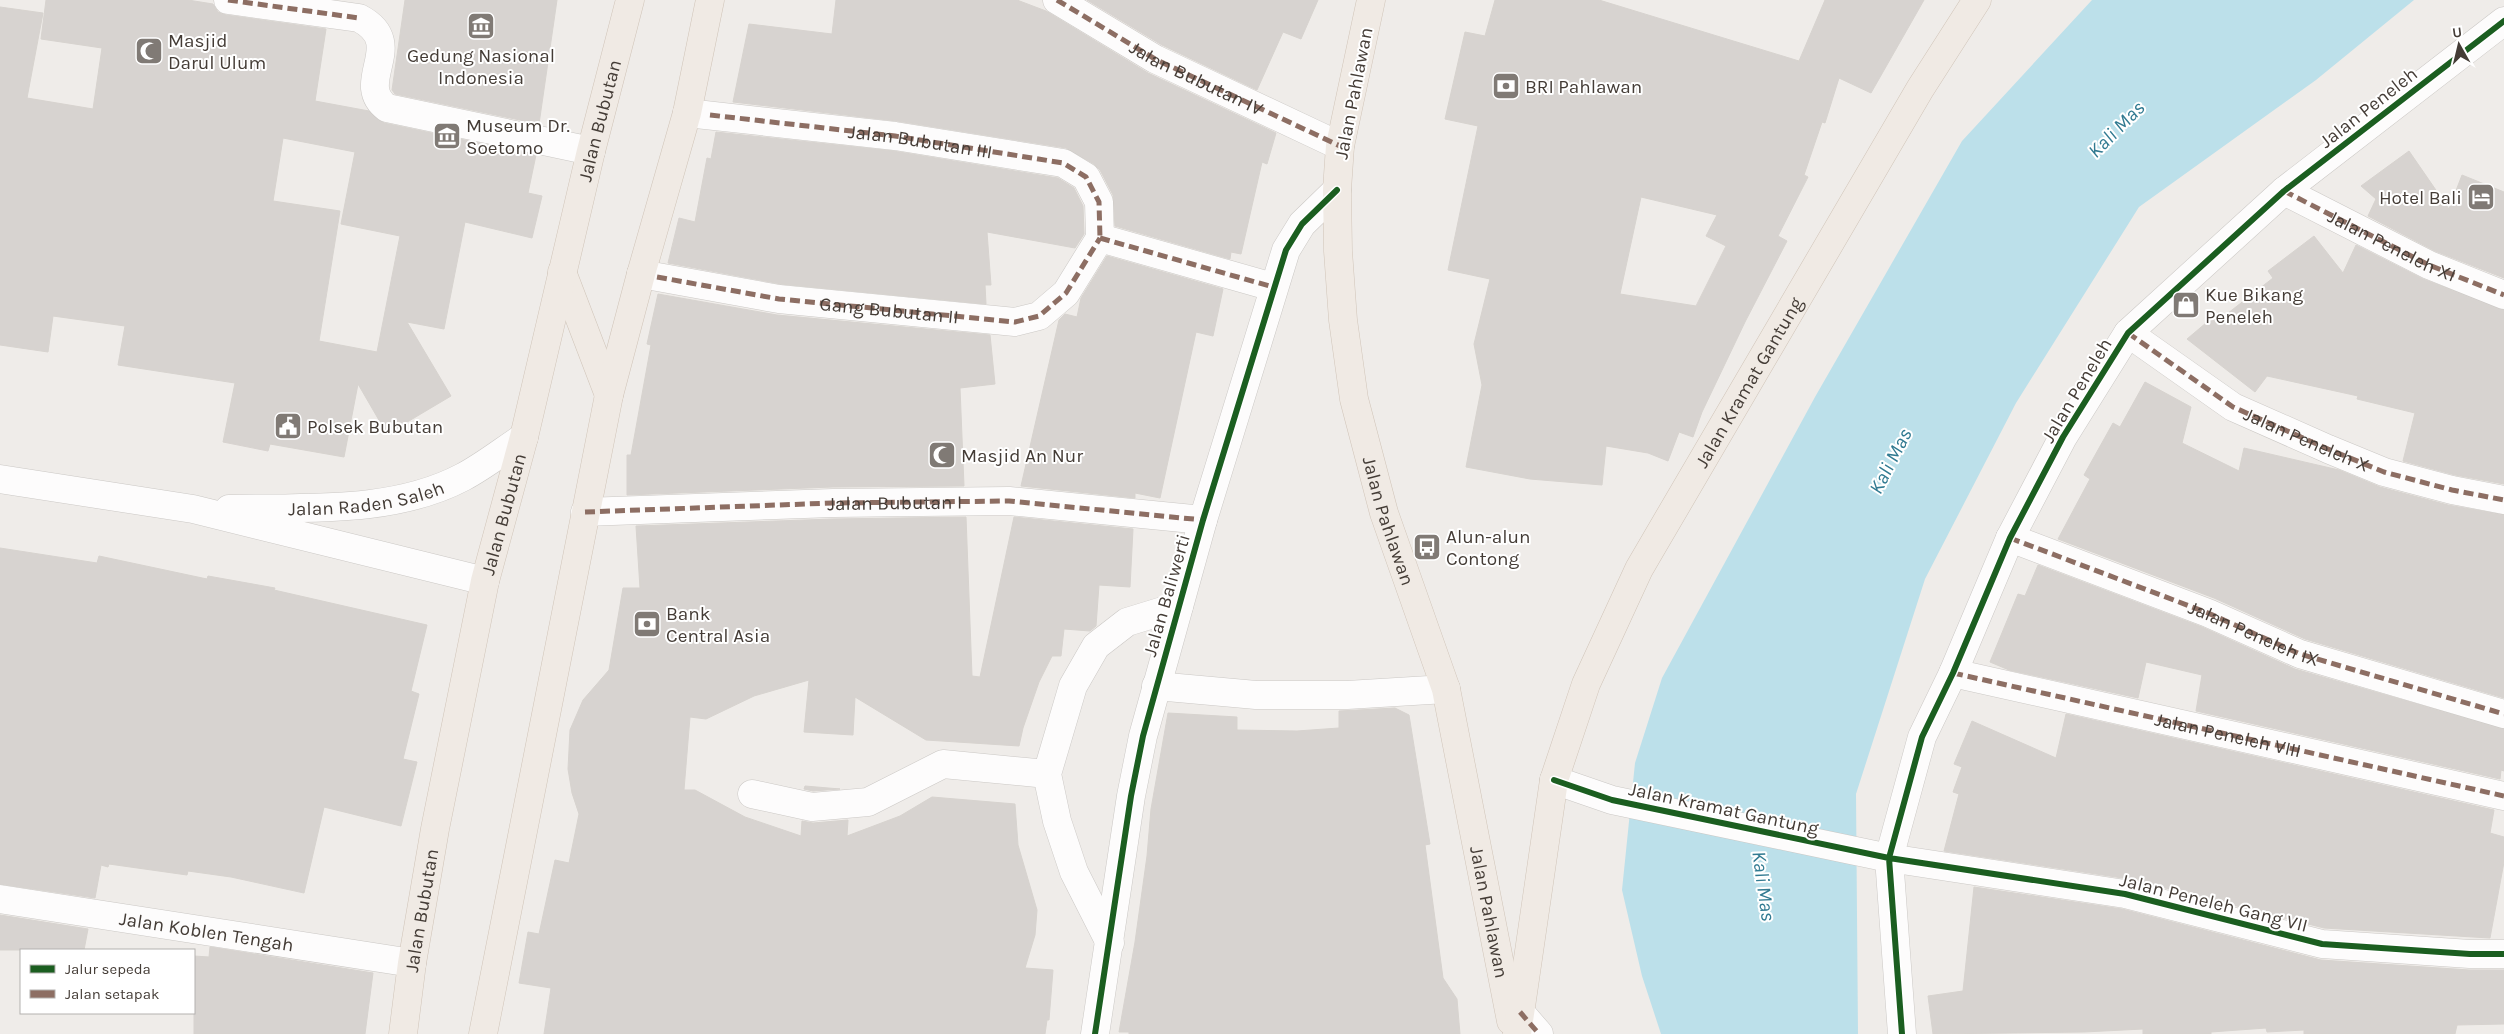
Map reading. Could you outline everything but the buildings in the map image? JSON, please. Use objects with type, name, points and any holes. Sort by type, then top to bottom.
[{"type":"main road","name":"Jalan Bubutan","points":[[403,1034],[412,963],[435,829],[485,580],[524,437],[591,151],[630,0]]},
{"type":"main road","points":[[483,1034],[609,395],[687,113],[710,0]]},
{"type":"main road","name":"Jalan Pahlawan","points":[[1372,0],[1340,146],[1337,190],[1338,251],[1343,320],[1354,399],[1384,514],[1446,689],[1517,1027]]},
{"type":"main road","name":"Jalan Kramat Gantung","points":[[1517,1027],[1554,780],[1586,684],[1639,569],[1915,98],[1979,2]]},
{"type":"main road","points":[[562,272],[609,395]]},
{"type":"street","points":[[228,0],[359,18],[369,23],[377,32],[382,52],[373,87],[379,102],[387,108],[591,151]]},
{"type":"street","name":"Jalan Bubutan IV","points":[[1057,0],[1155,59],[1340,146]]},
{"type":"street","name":"Jalan Peneleh","points":[[1902,1034],[1889,858],[1922,736],[1953,673],[2010,538],[2063,437],[2128,333],[2284,191],[2499,33]]},
{"type":"street","name":"Jalan Bubutan III","points":[[687,113],[895,136],[1063,163],[1086,177],[1099,202],[1100,238]]},
{"type":"street","name":"Jalan Baliwerti","points":[[1095,1034],[1131,796],[1143,736],[1203,520],[1273,287],[1286,250],[1302,224],[1337,190]]},
{"type":"street","name":"Jalan Peneleh XI","points":[[2284,191],[2429,265],[2504,295]]},
{"type":"street","points":[[1100,238],[1273,287]]},
{"type":"street","name":"Gang Bubutan II","points":[[641,274],[779,298],[1015,322],[1039,316],[1066,293],[1100,238]]},
{"type":"street","name":"Jalan Peneleh X","points":[[2128,333],[2234,407],[2328,449],[2384,472],[2452,490],[2504,500]]},
{"type":"street","name":"Jalan Raden Saleh","points":[[193,509],[344,506],[410,497],[462,477],[524,437]]},
{"type":"street","name":"Jalan Raden Saleh","points":[[0,479],[193,509],[485,580]]},
{"type":"street","name":"Jalan Bubutan I","points":[[585,512],[833,503],[1009,501],[1203,520]]},
{"type":"street","name":"Jalan Peneleh IX","points":[[2010,538],[2208,613],[2300,654],[2504,714]]},
{"type":"street","points":[[1110,943],[1074,872],[1057,821],[1047,774],[1073,686],[1096,646],[1127,622],[1179,606]]},
{"type":"street","name":"Jalan Peneleh VIII","points":[[1953,673],[2504,796]]},
{"type":"street","points":[[1156,686],[1256,695],[1346,696],[1446,689]]},
{"type":"street","points":[[752,794],[812,807],[868,802],[943,764],[1047,774]]},
{"type":"street","name":"Jalan Kramat Gantung","points":[[1554,780],[1612,800],[1889,858]]},
{"type":"street","name":"Jalan Peneleh Gang VII","points":[[1889,858],[2125,894],[2322,944],[2470,954],[2504,954]]},
{"type":"street","name":"Jalan Koblen Tengah","points":[[0,899],[412,963]]},
{"type":"street","points":[[1517,1027],[1540,1034]]},
{"type":"water","name":"Kali Mas","points":[[2092,0],[2414,0],[2316,80],[2139,207],[2016,403],[1925,579],[1856,794],[1858,1034],[1661,1034],[1642,976],[1622,890],[1635,763],[1662,678],[1815,397],[1962,141]]},
{"type":"marked path","points":[[228,0],[359,18]]},
{"type":"marked path","points":[[1057,0],[1155,59],[1340,146]]},
{"type":"marked path","points":[[710,115],[895,136],[1063,163],[1086,177],[1099,202],[1100,238]]},
{"type":"marked path","points":[[2284,191],[2429,265],[2504,295]]},
{"type":"marked path","points":[[1100,238],[1273,287]]},
{"type":"marked path","points":[[657,277],[779,299],[1015,322],[1039,316],[1066,293],[1100,238]]},
{"type":"marked path","points":[[2128,333],[2233,407],[2384,472],[2452,490],[2504,500]]},
{"type":"marked path","points":[[585,512],[833,503],[1009,501],[1203,520]]},
{"type":"marked path","points":[[2010,538],[2208,613],[2300,654],[2504,714]]},
{"type":"marked path","points":[[1953,673],[2504,796]]},
{"type":"marked path","points":[[1520,1012],[1539,1034]]},
{"type":"cycle path","points":[[1902,1034],[1889,858],[1922,737],[1953,673],[2010,538],[2063,437],[2128,333],[2284,191],[2504,21]]},
{"type":"cycle path","points":[[1095,1034],[1131,796],[1143,736],[1203,520],[1286,250],[1302,224],[1337,190]]},
{"type":"cycle path","points":[[1554,780],[1612,800],[1889,858],[2125,894],[2322,944],[2470,954],[2504,954]]},
{"type":"place","name":"Gedung Nasional Indonesia","points":[[481,26]]},
{"type":"place","name":"Masjid Darul Ulum","points":[[149,51]]},
{"type":"place","name":"BRI Pahlawan","points":[[1506,86]]},
{"type":"place","name":"Museum Dr. Soetomo","points":[[447,136]]},
{"type":"place","name":"Hotel Bali","points":[[2481,197]]},
{"type":"place","name":"Kue Bikang Peneleh","points":[[2186,305]]},
{"type":"place","name":"Polsek Bubutan","points":[[288,426]]},
{"type":"place","name":"Masjid An Nur","points":[[942,455]]},
{"type":"place","name":"Alun-alun Contong","points":[[1427,547]]},
{"type":"place","name":"Bank Central Asia","points":[[647,624]]}]
